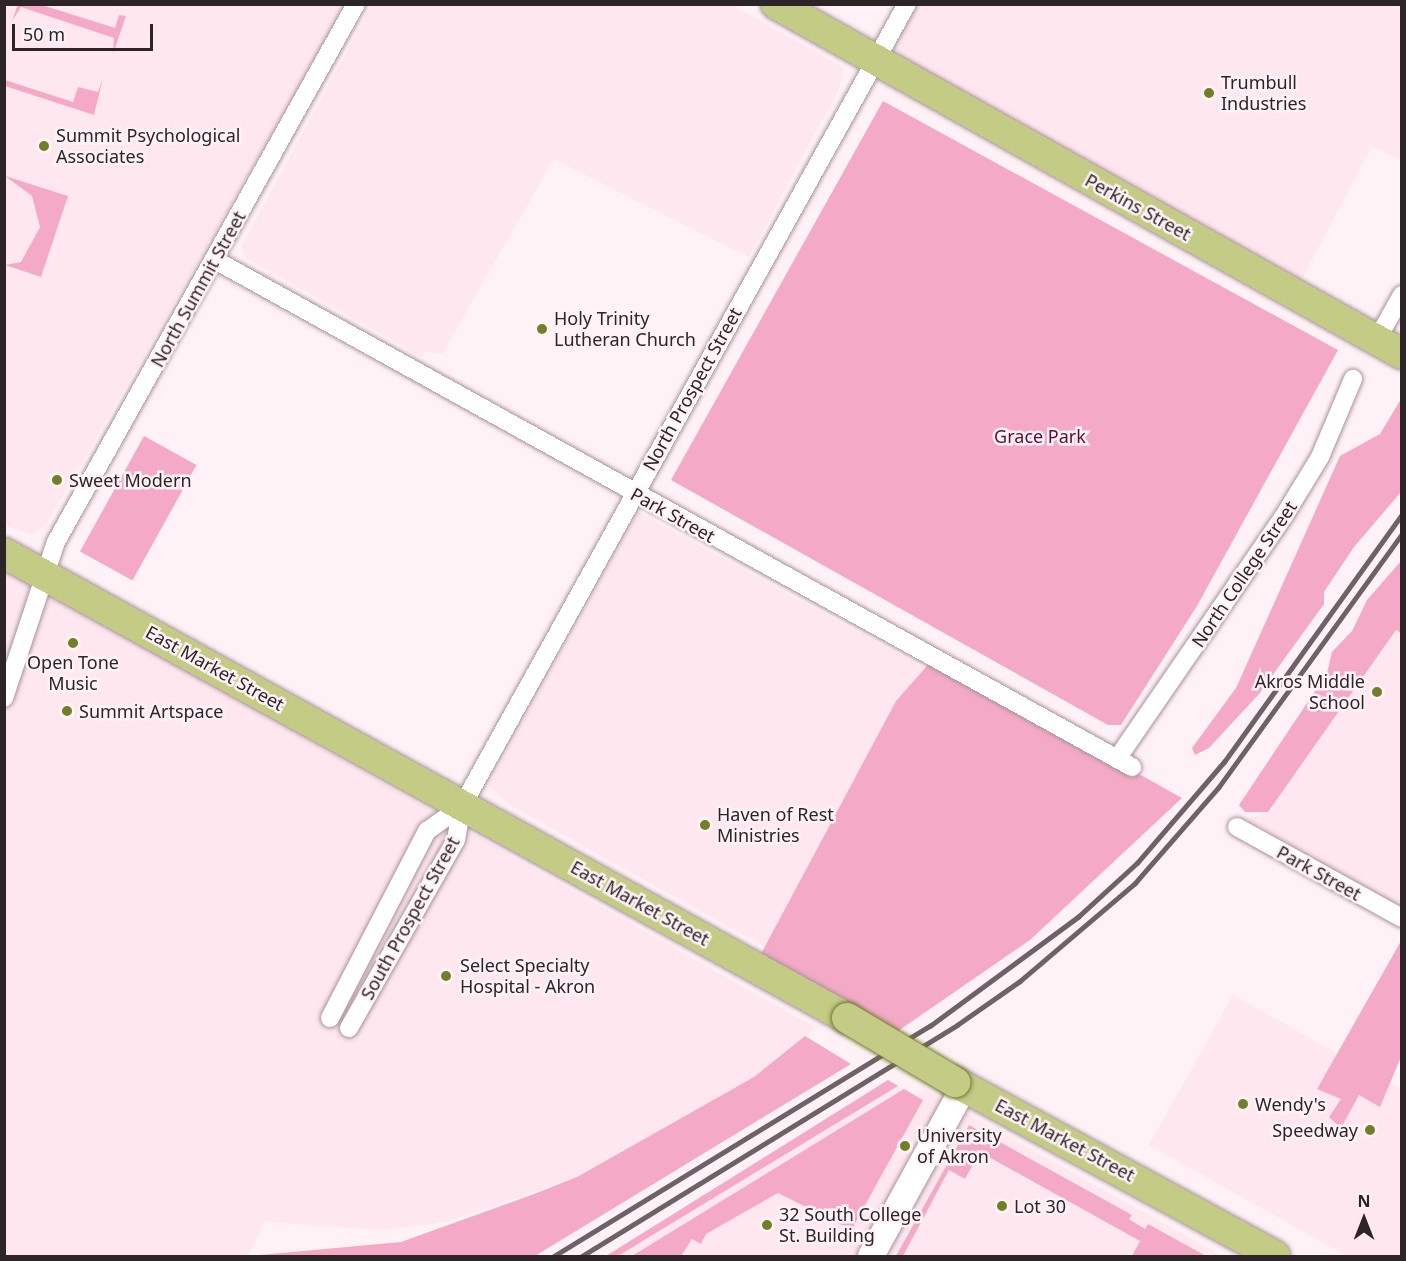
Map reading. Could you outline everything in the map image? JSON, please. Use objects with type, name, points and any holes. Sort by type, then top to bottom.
[{"type":"main road","name":"Perkins Street","points":[[776,4],[1389,347]]},
{"type":"main road","name":"East Market Street","points":[[4,553],[848,1018],[959,1084],[1275,1257]]},
{"type":"street","name":"North Summit Street","points":[[4,698],[56,542],[356,4]]},
{"type":"street","name":"North Prospect Street","points":[[462,806],[874,58],[907,4]]},
{"type":"street","name":"Park Street","points":[[215,260],[1125,763]]},
{"type":"street","points":[[1389,347],[1401,294]]},
{"type":"street","name":"North College Street","points":[[1125,763],[1320,457],[1353,379]]},
{"type":"street","name":"South Prospect Street","points":[[330,1018],[427,831],[462,806]]},
{"type":"street","name":"South Prospect Street","points":[[349,1028],[456,840],[462,806]]},
{"type":"street","name":"Park Street","points":[[1238,827],[1401,918]]},
{"type":"street","points":[[871,1257],[959,1084]]},
{"type":"shaded area","points":[[5,5],[346,5],[47,523],[32,535],[5,525]]},
{"type":"shaded area","points":[[372,5],[732,5],[844,68],[839,89],[749,257],[554,159],[442,354],[425,351],[422,357],[246,258],[241,247]]},
{"type":"shaded area","points":[[914,5],[1401,5],[1401,161],[1372,146],[1297,288],[886,55]]},
{"type":"shaded area","points":[[638,512],[924,668],[896,701],[765,947],[513,807],[488,786]]},
{"type":"shaded area","points":[[5,556],[41,576],[5,689]]},
{"type":"shaded area","name":"Select Specialty Hospital - Akron","points":[[47,582],[306,724],[303,738],[816,1028],[754,1077],[577,1177],[446,1222],[385,1230],[264,1222],[249,1256],[5,1256],[5,715]]},
{"type":"shaded area","name":"Akros Middle School","points":[[1396,630],[1401,633],[1401,912],[1246,818],[1260,815]]},
{"type":"shaded area","points":[[1233,995],[1401,1089],[1401,1256],[1347,1256],[1149,1145]]},
{"type":"shaded area","name":"University of Akron","points":[[888,1080],[918,1097],[923,1089],[1222,1256],[606,1256]]},
{"type":"green space","points":[[18,4],[42,5],[115,28],[119,15],[126,16],[113,54],[114,38],[21,7],[12,21]]},
{"type":"green space","points":[[103,78],[94,115],[5,86],[5,80],[73,102],[78,87],[98,92]]},
{"type":"green space","name":"Grace Park","points":[[883,101],[1338,350],[1197,606],[1121,725],[1108,725],[671,480]]},
{"type":"green space","points":[[5,176],[68,196],[41,277],[5,265],[21,262],[40,227],[32,196]]},
{"type":"green space","points":[[1401,399],[1401,492],[1354,547],[1324,592],[1324,604],[1259,694],[1209,748],[1195,755],[1192,748],[1236,688],[1340,456],[1380,434]]},
{"type":"green space","points":[[144,436],[196,465],[132,581],[80,551]]},
{"type":"green space","points":[[1401,561],[1401,633],[1396,630],[1268,812],[1245,812],[1239,805],[1327,673],[1332,652],[1352,631],[1367,600]]},
{"type":"green space","points":[[933,659],[1182,798],[1030,940],[885,1040],[754,967],[896,701]]},
{"type":"green space","points":[[1401,941],[1401,1057],[1380,1107],[1359,1095],[1341,1128],[1329,1117],[1341,1099],[1317,1089]]},
{"type":"green space","points":[[805,1036],[851,1064],[535,1256],[249,1256],[401,1242],[577,1177],[754,1077]]},
{"type":"green space","points":[[888,1080],[898,1086],[618,1256],[606,1256]]},
{"type":"green space","points":[[904,1089],[923,1100],[847,1238],[848,1228],[778,1193],[706,1234],[701,1244],[692,1239],[681,1256],[632,1256]]},
{"type":"green space","points":[[969,1125],[1132,1215],[1129,1219],[1145,1229],[1148,1224],[1206,1256],[1132,1256],[1140,1241],[980,1152],[965,1179],[949,1170],[903,1256],[896,1256]]},
{"type":"railway","points":[[554,1256],[930,1026],[1078,917],[1137,863],[1224,762],[1402,514]]},
{"type":"railway","points":[[582,1256],[957,1025],[1020,981],[1135,883],[1218,788],[1402,534]]},
{"type":"place","name":"Trumbull Industries","points":[[1209,93]]},
{"type":"place","name":"Summit Psychological Associates","points":[[44,146]]},
{"type":"place","name":"Holy Trinity Lutheran Church","points":[[542,329]]},
{"type":"place","name":"Sweet Modern","points":[[57,480]]},
{"type":"place","name":"Open Tone Music","points":[[73,643]]},
{"type":"place","name":"Akros Middle School","points":[[1377,692]]},
{"type":"place","name":"Summit Artspace","points":[[67,711]]},
{"type":"place","name":"Haven of Rest Ministries","points":[[705,825]]},
{"type":"place","name":"Select Specialty Hospital - Akron","points":[[446,976]]},
{"type":"place","name":"Wendy's","points":[[1243,1104]]},
{"type":"place","name":"Speedway","points":[[1370,1130]]},
{"type":"place","name":"University of Akron","points":[[905,1146]]},
{"type":"place","name":"Lot 30","points":[[1002,1206]]},
{"type":"place","name":"32 South College St. Building","points":[[767,1225]]}]
